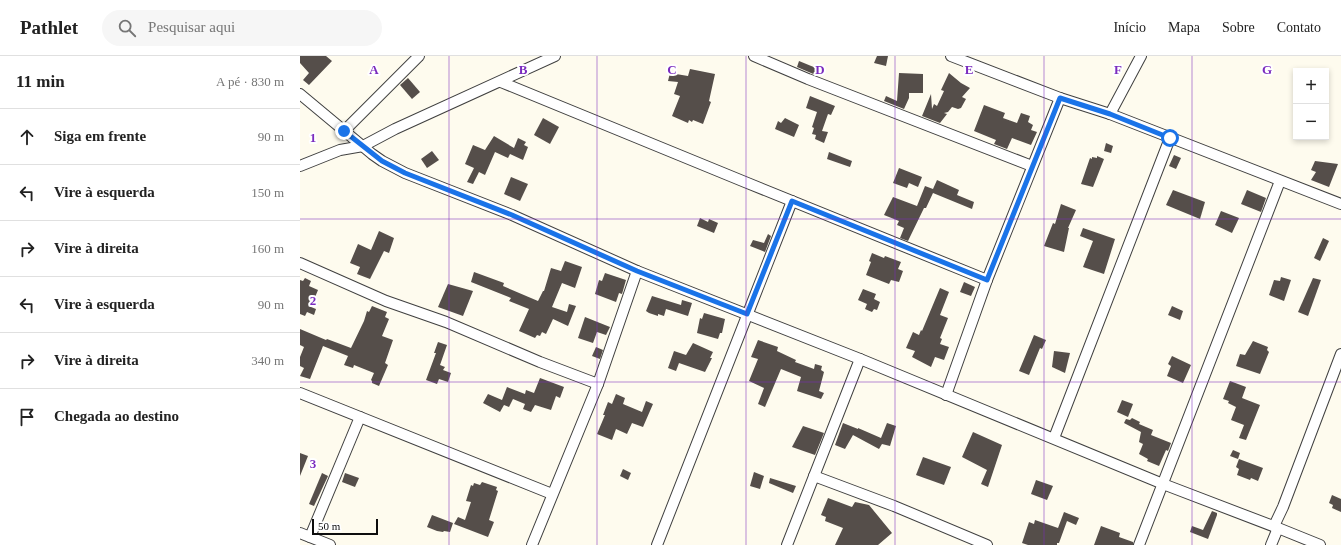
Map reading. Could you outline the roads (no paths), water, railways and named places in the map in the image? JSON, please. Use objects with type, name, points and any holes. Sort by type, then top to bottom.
[{"type":"street","points":[[344,131],[419,56]]},
{"type":"street","points":[[300,166],[340,150],[363,146],[395,129],[501,82],[555,56]]},
{"type":"street","points":[[754,56],[808,79],[1032,166]]},
{"type":"street","points":[[951,56],[1060,98],[1110,114],[1341,204]]},
{"type":"street","points":[[1110,114],[1141,56]]},
{"type":"street","points":[[501,82],[987,280]]},
{"type":"street","points":[[300,94],[382,161],[405,173],[512,215],[637,271],[860,359],[1163,484],[1320,545]]},
{"type":"street","points":[[946,395],[987,280],[1060,98]]},
{"type":"street","points":[[1054,438],[1170,138]]},
{"type":"street","points":[[1139,545],[1280,181]]},
{"type":"street","points":[[657,545],[792,201]]},
{"type":"street","points":[[300,262],[386,301],[446,322],[598,384]]},
{"type":"street","points":[[532,545],[598,384],[637,271]]},
{"type":"street","points":[[1271,545],[1283,507],[1341,354]]},
{"type":"street","points":[[788,545],[860,359]]},
{"type":"street","points":[[300,394],[552,494]]},
{"type":"street","points":[[310,537],[360,417]]},
{"type":"street","points":[[814,476],[894,506],[988,545]]},
{"type":"street","points":[[300,533],[330,545]]}]
